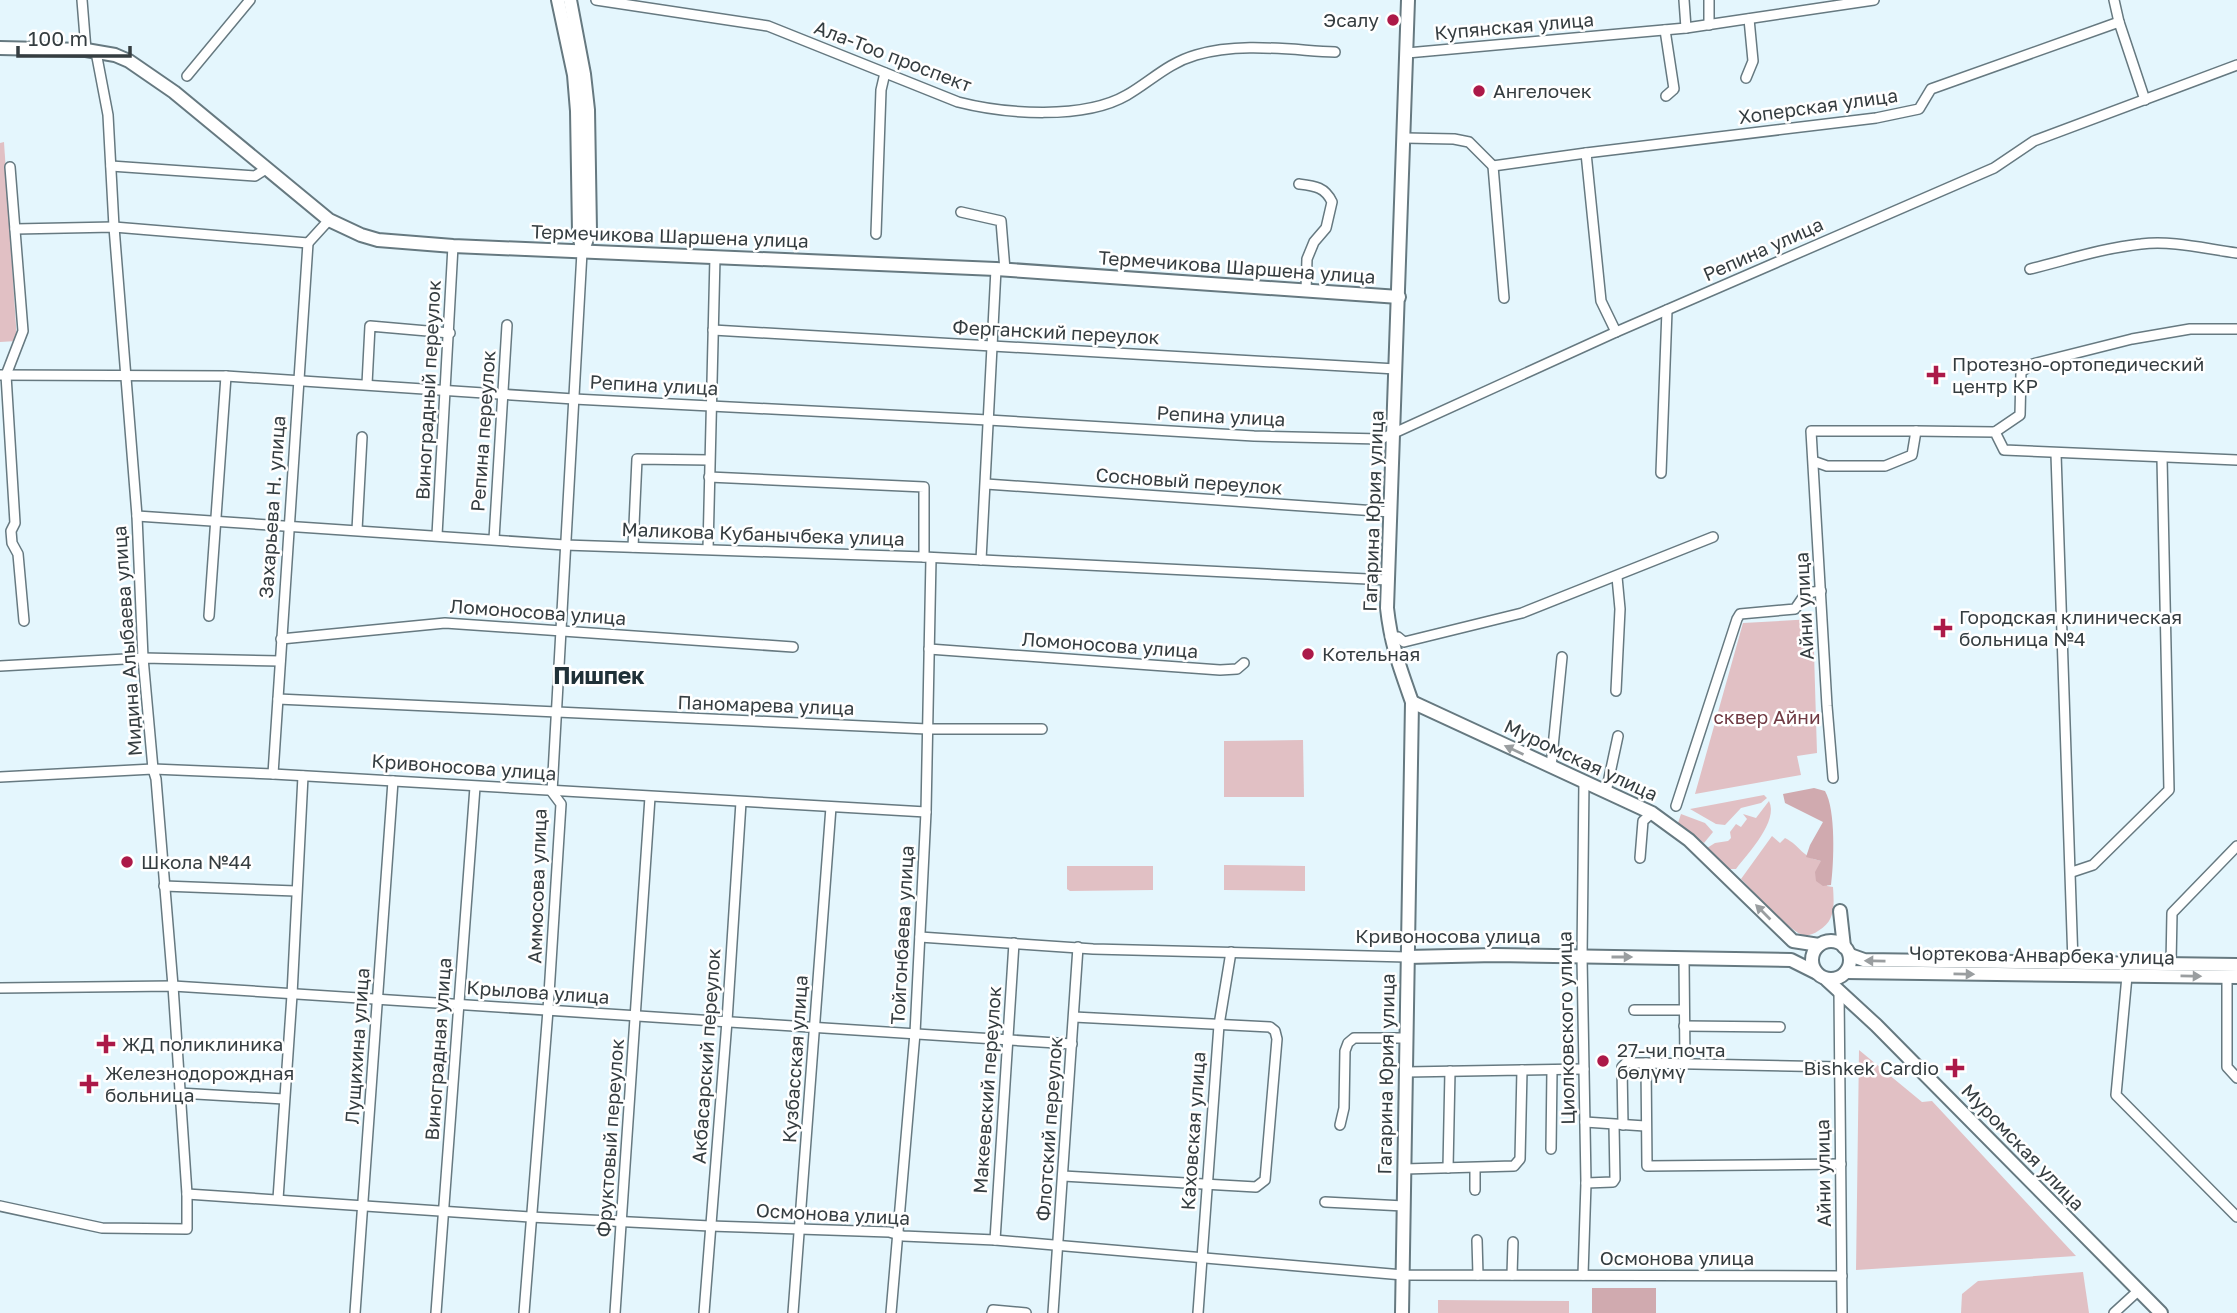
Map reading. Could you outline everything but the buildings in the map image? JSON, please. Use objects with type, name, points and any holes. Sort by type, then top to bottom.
[{"type":"main road","points":[[558,0],[574,75],[582,252]]},
{"type":"main road","points":[[570,0],[588,110],[590,231],[582,252]]},
{"type":"main road","name":"Гагарина Юрия улица","points":[[1402,1313],[1412,702],[1395,657],[1387,608],[1408,0]]},
{"type":"main road","name":"Термечикова Шаршена улица","points":[[0,48],[91,51],[115,55],[143,69],[329,220],[360,235],[378,240],[453,246],[1001,270],[1399,297]]},
{"type":"main road","name":"Муромская улица","points":[[1412,702],[1652,813],[1689,840],[1793,941]]},
{"type":"main road","points":[[1840,911],[1847,951],[1850,962],[1845,973],[1835,980],[1827,980],[1815,972],[1812,958],[1834,929],[1840,911]]},
{"type":"main road","points":[[1791,960],[1797,953],[1793,941],[1822,944],[1836,942],[1847,951]]},
{"type":"main road","name":"Чортекова Анварбека улица","points":[[1847,951],[1864,960],[2237,965]]},
{"type":"main road","name":"Кривоносова улица","points":[[1407,957],[1791,960],[1815,972]]},
{"type":"main road","points":[[1845,973],[1858,1007]]},
{"type":"main road","name":"Чортекова Анварбека улица","points":[[1845,973],[2232,977]]},
{"type":"main road","name":"Муромская улица","points":[[1827,980],[1858,1007],[2161,1313]]},
{"type":"street","name":"Мидина Алыбаева улица","points":[[0,1206],[102,1228],[187,1229],[173,986],[143,658],[137,516],[108,115],[91,51],[82,0]]},
{"type":"street","points":[[187,76],[250,0]]},
{"type":"street","name":"Ала-Тоо проспект","points":[[596,0],[760,24],[973,106],[1066,112],[1089,109],[1115,102],[1164,68],[1205,52],[1234,49],[1335,51]]},
{"type":"street","points":[[1684,0],[1686,29]]},
{"type":"street","points":[[1709,0],[1709,25]]},
{"type":"street","name":"Купянская улица","points":[[1407,53],[1686,29],[1874,0]]},
{"type":"street","points":[[2113,0],[2145,100]]},
{"type":"street","points":[[1746,78],[1753,61],[1749,19]]},
{"type":"street","name":"Хоперская улица","points":[[1493,166],[1877,118],[1919,109],[1931,89],[2119,22]]},
{"type":"street","points":[[1665,30],[1674,89],[1667,96]]},
{"type":"street","name":"Репина улица","points":[[3,375],[125,374],[297,379],[574,399],[1254,436],[1381,439],[1616,332],[1994,168],[2034,141],[2237,65]]},
{"type":"street","points":[[876,234],[881,90],[884,73]]},
{"type":"street","points":[[1405,138],[1469,142],[1493,166],[1504,298]]},
{"type":"street","points":[[1586,153],[1601,301],[1616,332]]},
{"type":"street","points":[[111,166],[255,176],[266,169]]},
{"type":"street","points":[[10,167],[23,331],[3,375],[15,523],[11,531],[12,543],[18,554],[24,621]]},
{"type":"street","points":[[1299,184],[1316,186],[1327,192],[1332,202],[1326,228],[1314,242],[1307,259],[1306,291]]},
{"type":"street","points":[[961,212],[1001,221],[1001,270],[992,345],[981,560]]},
{"type":"street","points":[[15,229],[114,227],[308,243],[329,220]]},
{"type":"street","name":"Захарьева Н. улица","points":[[273,774],[308,243]]},
{"type":"street","points":[[2031,270],[2112,248],[2143,243],[2174,244],[2237,253]]},
{"type":"street","name":"Виноградный переулок","points":[[436,536],[453,246]]},
{"type":"street","name":"Аммосова улица","points":[[524,1313],[561,804],[552,792],[582,252]]},
{"type":"street","points":[[708,549],[715,257]]},
{"type":"street","points":[[1661,473],[1667,310]]},
{"type":"street","name":"Репина переулок","points":[[494,539],[507,325]]},
{"type":"street","points":[[367,384],[370,326],[450,332]]},
{"type":"street","points":[[1813,461],[1827,466],[1885,466],[1912,455],[1916,430],[1995,432],[2020,415],[2021,372],[2033,364],[2132,339],[2190,329],[2237,329]]},
{"type":"street","name":"Ферганский переулок","points":[[713,330],[1396,369]]},
{"type":"street","points":[[209,615],[226,376]]},
{"type":"street","name":"Айни улица","points":[[1833,778],[1811,431],[1916,430]]},
{"type":"street","points":[[1995,432],[2004,450],[2237,460]]},
{"type":"street","points":[[357,530],[362,438]]},
{"type":"street","points":[[2056,454],[2073,963]]},
{"type":"street","points":[[2072,872],[2093,865],[2169,790],[2162,458]]},
{"type":"street","points":[[633,547],[637,459],[709,460]]},
{"type":"street","name":"Тойгонбаева улица","points":[[709,477],[924,487],[929,649],[926,812],[915,1033],[891,1313]]},
{"type":"street","name":"Сосновый переулок","points":[[986,484],[1391,512]]},
{"type":"street","name":"Маликова Кубанычбека улица","points":[[137,516],[565,545],[981,560],[1388,580]]},
{"type":"street","points":[[1390,636],[1398,637],[1404,642],[1522,613],[1713,537]]},
{"type":"street","points":[[1616,691],[1620,609],[1617,577]]},
{"type":"street","points":[[1676,806],[1740,614],[1795,609],[1806,593],[1821,592]]},
{"type":"street","name":"Ломоносова улица","points":[[281,639],[445,622],[793,647]]},
{"type":"street","name":"Ломоносова улица","points":[[929,649],[1220,670],[1237,669],[1244,663]]},
{"type":"street","points":[[1551,767],[1562,657]]},
{"type":"street","points":[[0,666],[143,658],[280,661]]},
{"type":"street","name":"Паномарева улица","points":[[278,698],[927,729],[1042,729]]},
{"type":"street","points":[[1606,792],[1618,736]]},
{"type":"street","name":"Кривоносова улица","points":[[0,776],[153,769],[926,812]]},
{"type":"street","points":[[278,1199],[303,776]]},
{"type":"street","name":"Лущихина улица","points":[[355,1313],[393,781]]},
{"type":"street","name":"Циолковского улица","points":[[1583,1275],[1586,1183],[1582,957],[1584,781]]},
{"type":"street","name":"Виноградная улица","points":[[436,1313],[475,787]]},
{"type":"street","name":"Фруктовый переулок","points":[[615,1313],[650,797]]},
{"type":"street","name":"Акбасарский переулок","points":[[704,1313],[741,802]]},
{"type":"street","name":"Кузбасская улица","points":[[793,1313],[831,807]]},
{"type":"street","points":[[1640,858],[1643,821],[1652,813]]},
{"type":"street","points":[[2171,964],[2172,913],[2237,846]]},
{"type":"street","points":[[164,886],[296,891]]},
{"type":"street","name":"Кривоносова улица","points":[[919,937],[1077,947],[1407,957]]},
{"type":"street","name":"Макеевский переулок","points":[[995,1240],[1014,943]]},
{"type":"street","name":"Флотский переулок","points":[[1053,1313],[1077,947]]},
{"type":"street","name":"Каховская улица","points":[[1198,1313],[1219,1026],[1231,952]]},
{"type":"street","points":[[1684,958],[1685,1064]]},
{"type":"street","points":[[2127,976],[2116,1095],[2237,1217]]},
{"type":"street","points":[[2232,977],[2227,1067],[2237,1078]]},
{"type":"street","name":"Крылова улица","points":[[0,988],[173,986],[1072,1044]]},
{"type":"street","name":"Айни улица","points":[[1839,990],[1842,1313]]},
{"type":"street","points":[[1634,1010],[1684,1010]]},
{"type":"street","points":[[1063,1176],[1256,1187],[1265,1180],[1277,1039],[1275,1031],[1270,1027],[1074,1017]]},
{"type":"street","points":[[1684,1026],[1780,1027]]},
{"type":"street","points":[[1340,1125],[1344,1108],[1345,1051],[1348,1043],[1354,1038],[1406,1038]]},
{"type":"street","points":[[1586,1183],[1613,1182],[1615,1179],[1622,1067],[1626,1063],[1840,1067]]},
{"type":"street","points":[[1646,1063],[1647,1166],[1841,1164]]},
{"type":"street","points":[[1406,1072],[1584,1069]]},
{"type":"street","points":[[1404,1169],[1514,1166],[1520,1159],[1522,1070]]},
{"type":"street","points":[[1551,1149],[1552,1070]]},
{"type":"street","points":[[1448,1168],[1450,1071]]},
{"type":"street","points":[[179,1093],[284,1099]]},
{"type":"street","points":[[1585,1122],[1645,1126]]},
{"type":"street","points":[[1475,1168],[1475,1190]]},
{"type":"street","name":"Осмонова улица","points":[[187,1194],[530,1217],[888,1232],[1403,1275],[1842,1276]]},
{"type":"street","points":[[1325,1202],[1404,1206]]},
{"type":"street","points":[[1477,1240],[1478,1276]]},
{"type":"street","points":[[1512,1275],[1513,1241]]},
{"type":"street","points":[[2114,1313],[2138,1291]]},
{"type":"street","points":[[992,1313],[993,1310],[1026,1313]]},
{"type":"green space","points":[[4,142],[17,341],[0,342],[0,143]]},
{"type":"green space","name":"сквер Айни","points":[[1813,619],[1817,753],[1797,756],[1801,775],[1695,794],[1743,623]]},
{"type":"green space","points":[[1303,740],[1304,797],[1224,797],[1224,741]]},
{"type":"green space","points":[[1764,795],[1767,798],[1761,803],[1741,808],[1725,825],[1716,824],[1690,809]]},
{"type":"green space","points":[[1769,801],[1770,818],[1761,836],[1736,869],[1728,869],[1707,848],[1715,843],[1728,841],[1736,824],[1741,827],[1747,819],[1743,814],[1756,818]]},
{"type":"green space","points":[[1681,814],[1705,823],[1713,832],[1704,843],[1678,823]]},
{"type":"green space","points":[[1772,836],[1780,843],[1785,838],[1806,855],[1822,861],[1827,886],[1833,887],[1831,917],[1824,927],[1813,934],[1803,935],[1789,926],[1741,879]]},
{"type":"green space","points":[[1224,865],[1305,866],[1305,891],[1224,890]]},
{"type":"green space","points":[[1067,866],[1153,866],[1153,890],[1070,891],[1067,889]]},
{"type":"green space","points":[[1859,1050],[1922,1102],[1932,1101],[2076,1256],[1856,1270]]},
{"type":"green space","points":[[2083,1272],[2089,1313],[1961,1313],[1962,1294],[1978,1281]]},
{"type":"green space","points":[[1438,1300],[1569,1301],[1569,1313],[1438,1313]]},
{"type":"shaded area","points":[[1814,788],[1825,791],[1831,811],[1831,885],[1823,886],[1816,881],[1815,872],[1821,861],[1806,857],[1823,822],[1785,803],[1783,794]]},
{"type":"shaded area","points":[[1592,1288],[1656,1288],[1656,1313],[1592,1313]]},
{"type":"place","name":"Эсалу","points":[[1393,20]]},
{"type":"place","name":"Ангелочек","points":[[1479,91]]},
{"type":"place","name":"Протезно-ортопедический центр КР","points":[[1936,375]]},
{"type":"place","name":"Городская клиническая больница №4","points":[[1943,628]]},
{"type":"place","name":"Котельная","points":[[1308,654]]},
{"type":"place","name":"Школа №44","points":[[127,862]]},
{"type":"place","name":"ЖД поликлиника","points":[[106,1044]]},
{"type":"place","name":"27-чи почта бөлүмү","points":[[1603,1061]]},
{"type":"place","name":"Bishkek Cardio","points":[[1955,1068]]},
{"type":"place","name":"Железнодорождная больница","points":[[89,1084]]},
{"type":"district","name":"Пишпек","points":[[599,676]]}]
